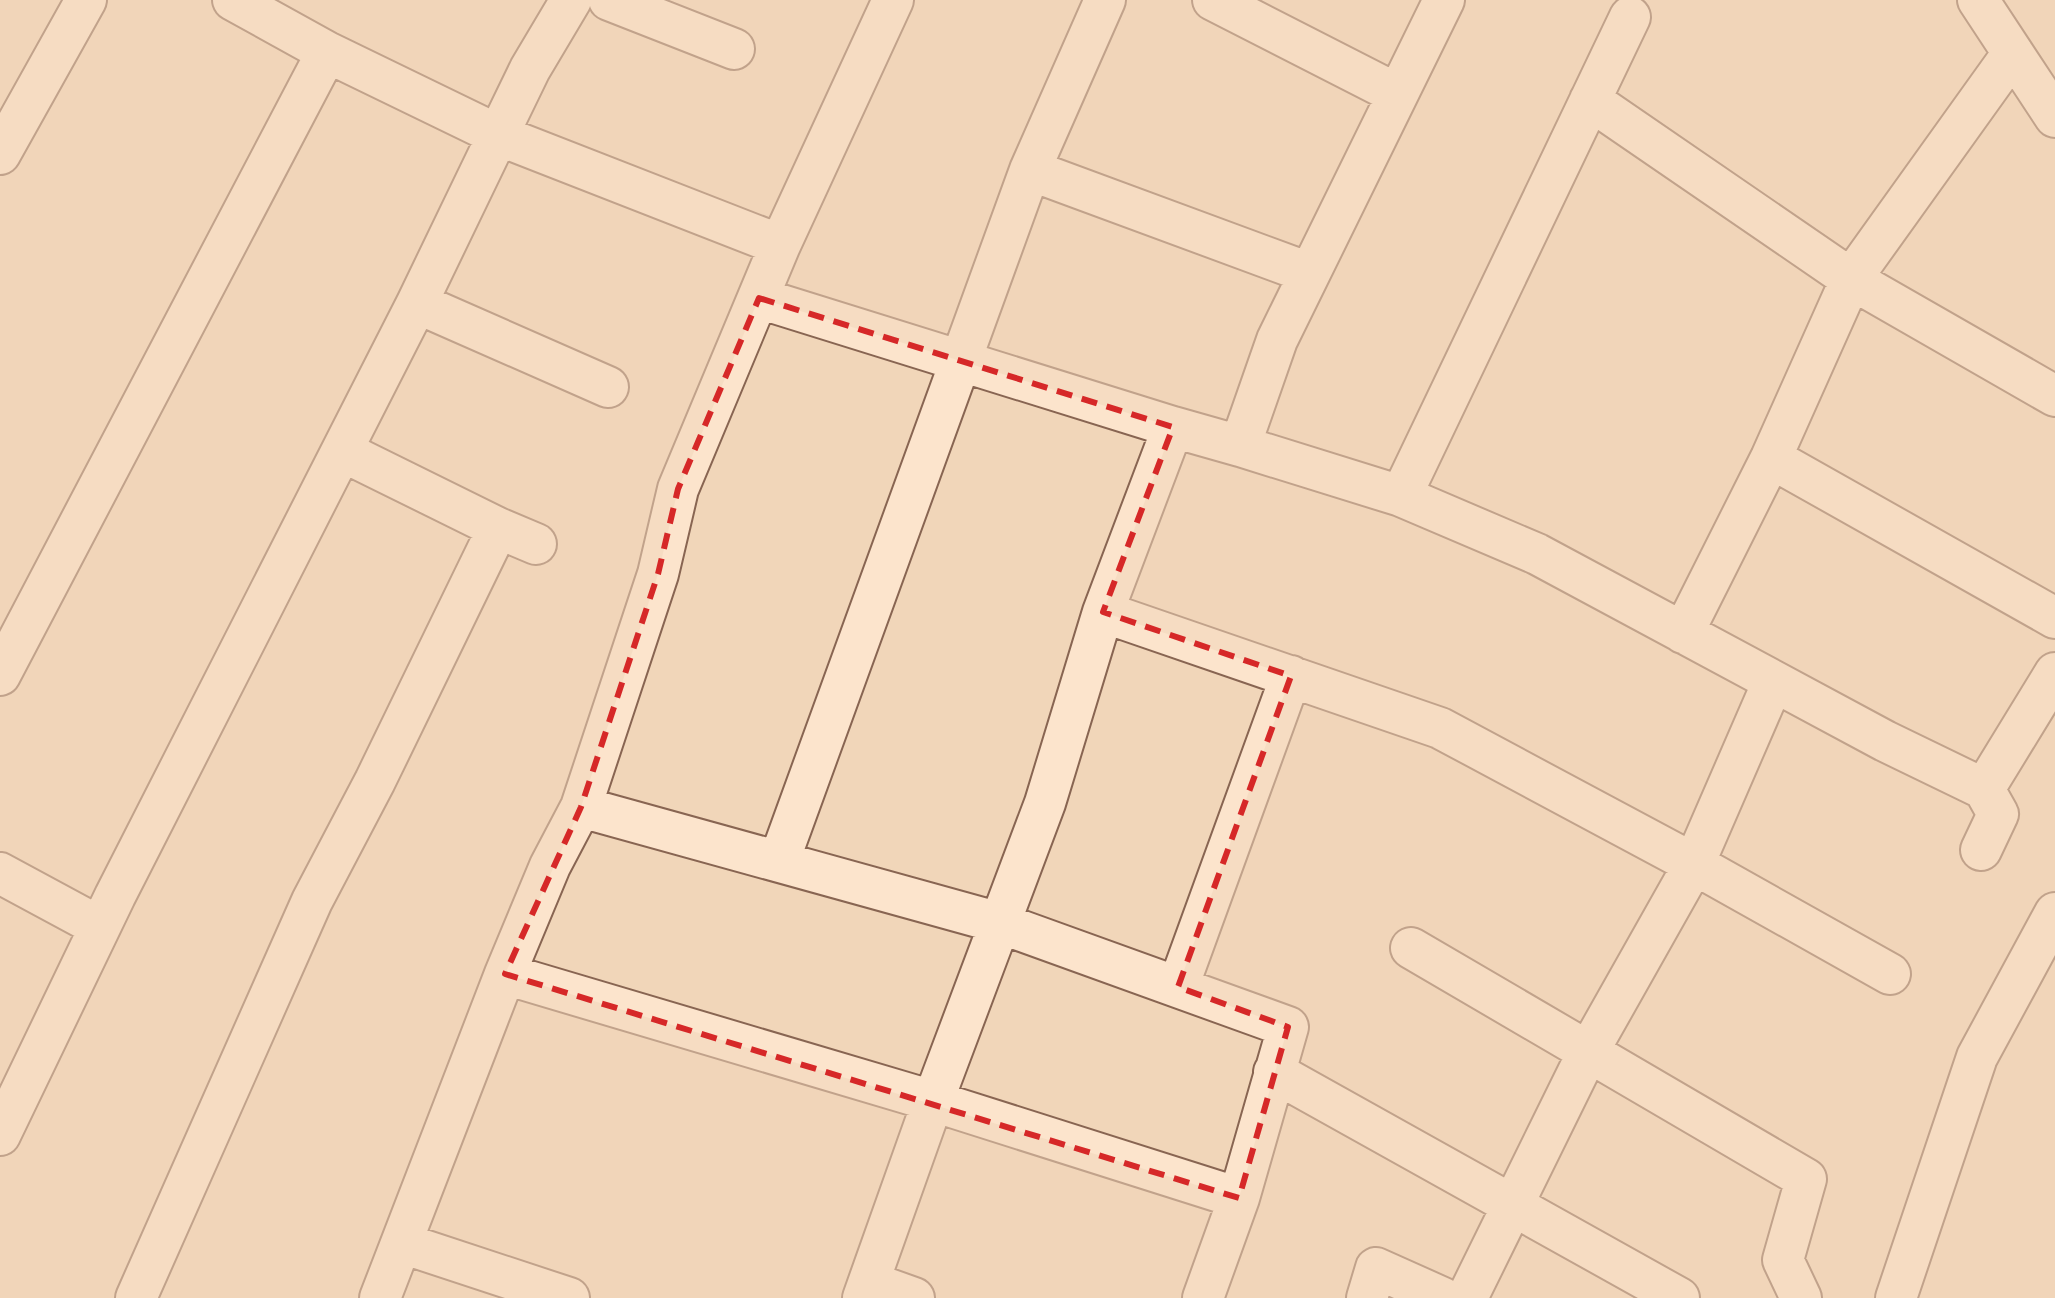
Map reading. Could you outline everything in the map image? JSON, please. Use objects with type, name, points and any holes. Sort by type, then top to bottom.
[{"type":"street","points":[[0,154],[86,0]]},
{"type":"street","points":[[233,0],[327,52],[498,135],[780,245]]},
{"type":"street","points":[[0,1135],[183,759],[417,303],[530,69],[571,0]]},
{"type":"street","points":[[609,0],[734,49]]},
{"type":"street","points":[[380,1298],[505,974],[550,866],[581,807],[658,574],[678,489],[780,245],[893,0]]},
{"type":"street","points":[[779,861],[1030,170],[1105,0]]},
{"type":"street","points":[[1213,0],[1397,94]]},
{"type":"street","points":[[1240,446],[1277,340],[1444,0]]},
{"type":"street","points":[[1978,0],[2055,117]]},
{"type":"street","points":[[1401,496],[1590,100],[1625,6]]},
{"type":"street","points":[[0,675],[327,52]]},
{"type":"street","points":[[1683,633],[1771,458],[1851,279],[2013,53]]},
{"type":"street","points":[[1590,100],[1851,279],[2055,396]]},
{"type":"street","points":[[1030,170],[1309,273]]},
{"type":"street","points":[[759,298],[1401,496],[1537,554],[1885,741],[1984,789],[1998,814],[1981,850]]},
{"type":"street","points":[[417,303],[608,387]]},
{"type":"street","points":[[914,1298],[866,1290],[1045,803],[1103,612],[1173,427]]},
{"type":"street","points":[[342,451],[536,544]]},
{"type":"street","points":[[1771,458],[2055,618]]},
{"type":"street","points":[[136,1298],[312,901],[498,528]]},
{"type":"street","points":[[1103,612],[1440,728],[1694,864],[1890,974]]},
{"type":"street","points":[[1984,789],[2055,673]]},
{"type":"street","points":[[1178,987],[1291,676]]},
{"type":"street","points":[[1467,1298],[1588,1052],[1694,864],[1773,682]]},
{"type":"street","points":[[581,807],[1000,923],[1288,1027],[1239,1198],[1203,1298]]},
{"type":"street","points":[[0,873],[100,927]]},
{"type":"street","points":[[1896,1298],[1977,1057],[2055,913]]},
{"type":"street","points":[[1411,948],[1806,1179],[1783,1260],[1801,1298]]},
{"type":"street","points":[[505,974],[933,1101],[1239,1198]]},
{"type":"street","points":[[1274,1072],[1679,1298]]},
{"type":"street","points":[[402,1243],[569,1298]]},
{"type":"street","points":[[1367,1298],[1376,1268],[1443,1298]]},
{"type":"highlighted area","points":[[759,298],[1173,427],[1103,612],[1291,676],[1178,987],[1288,1027],[1239,1198],[505,974],[581,807],[658,574],[678,489]]}]
